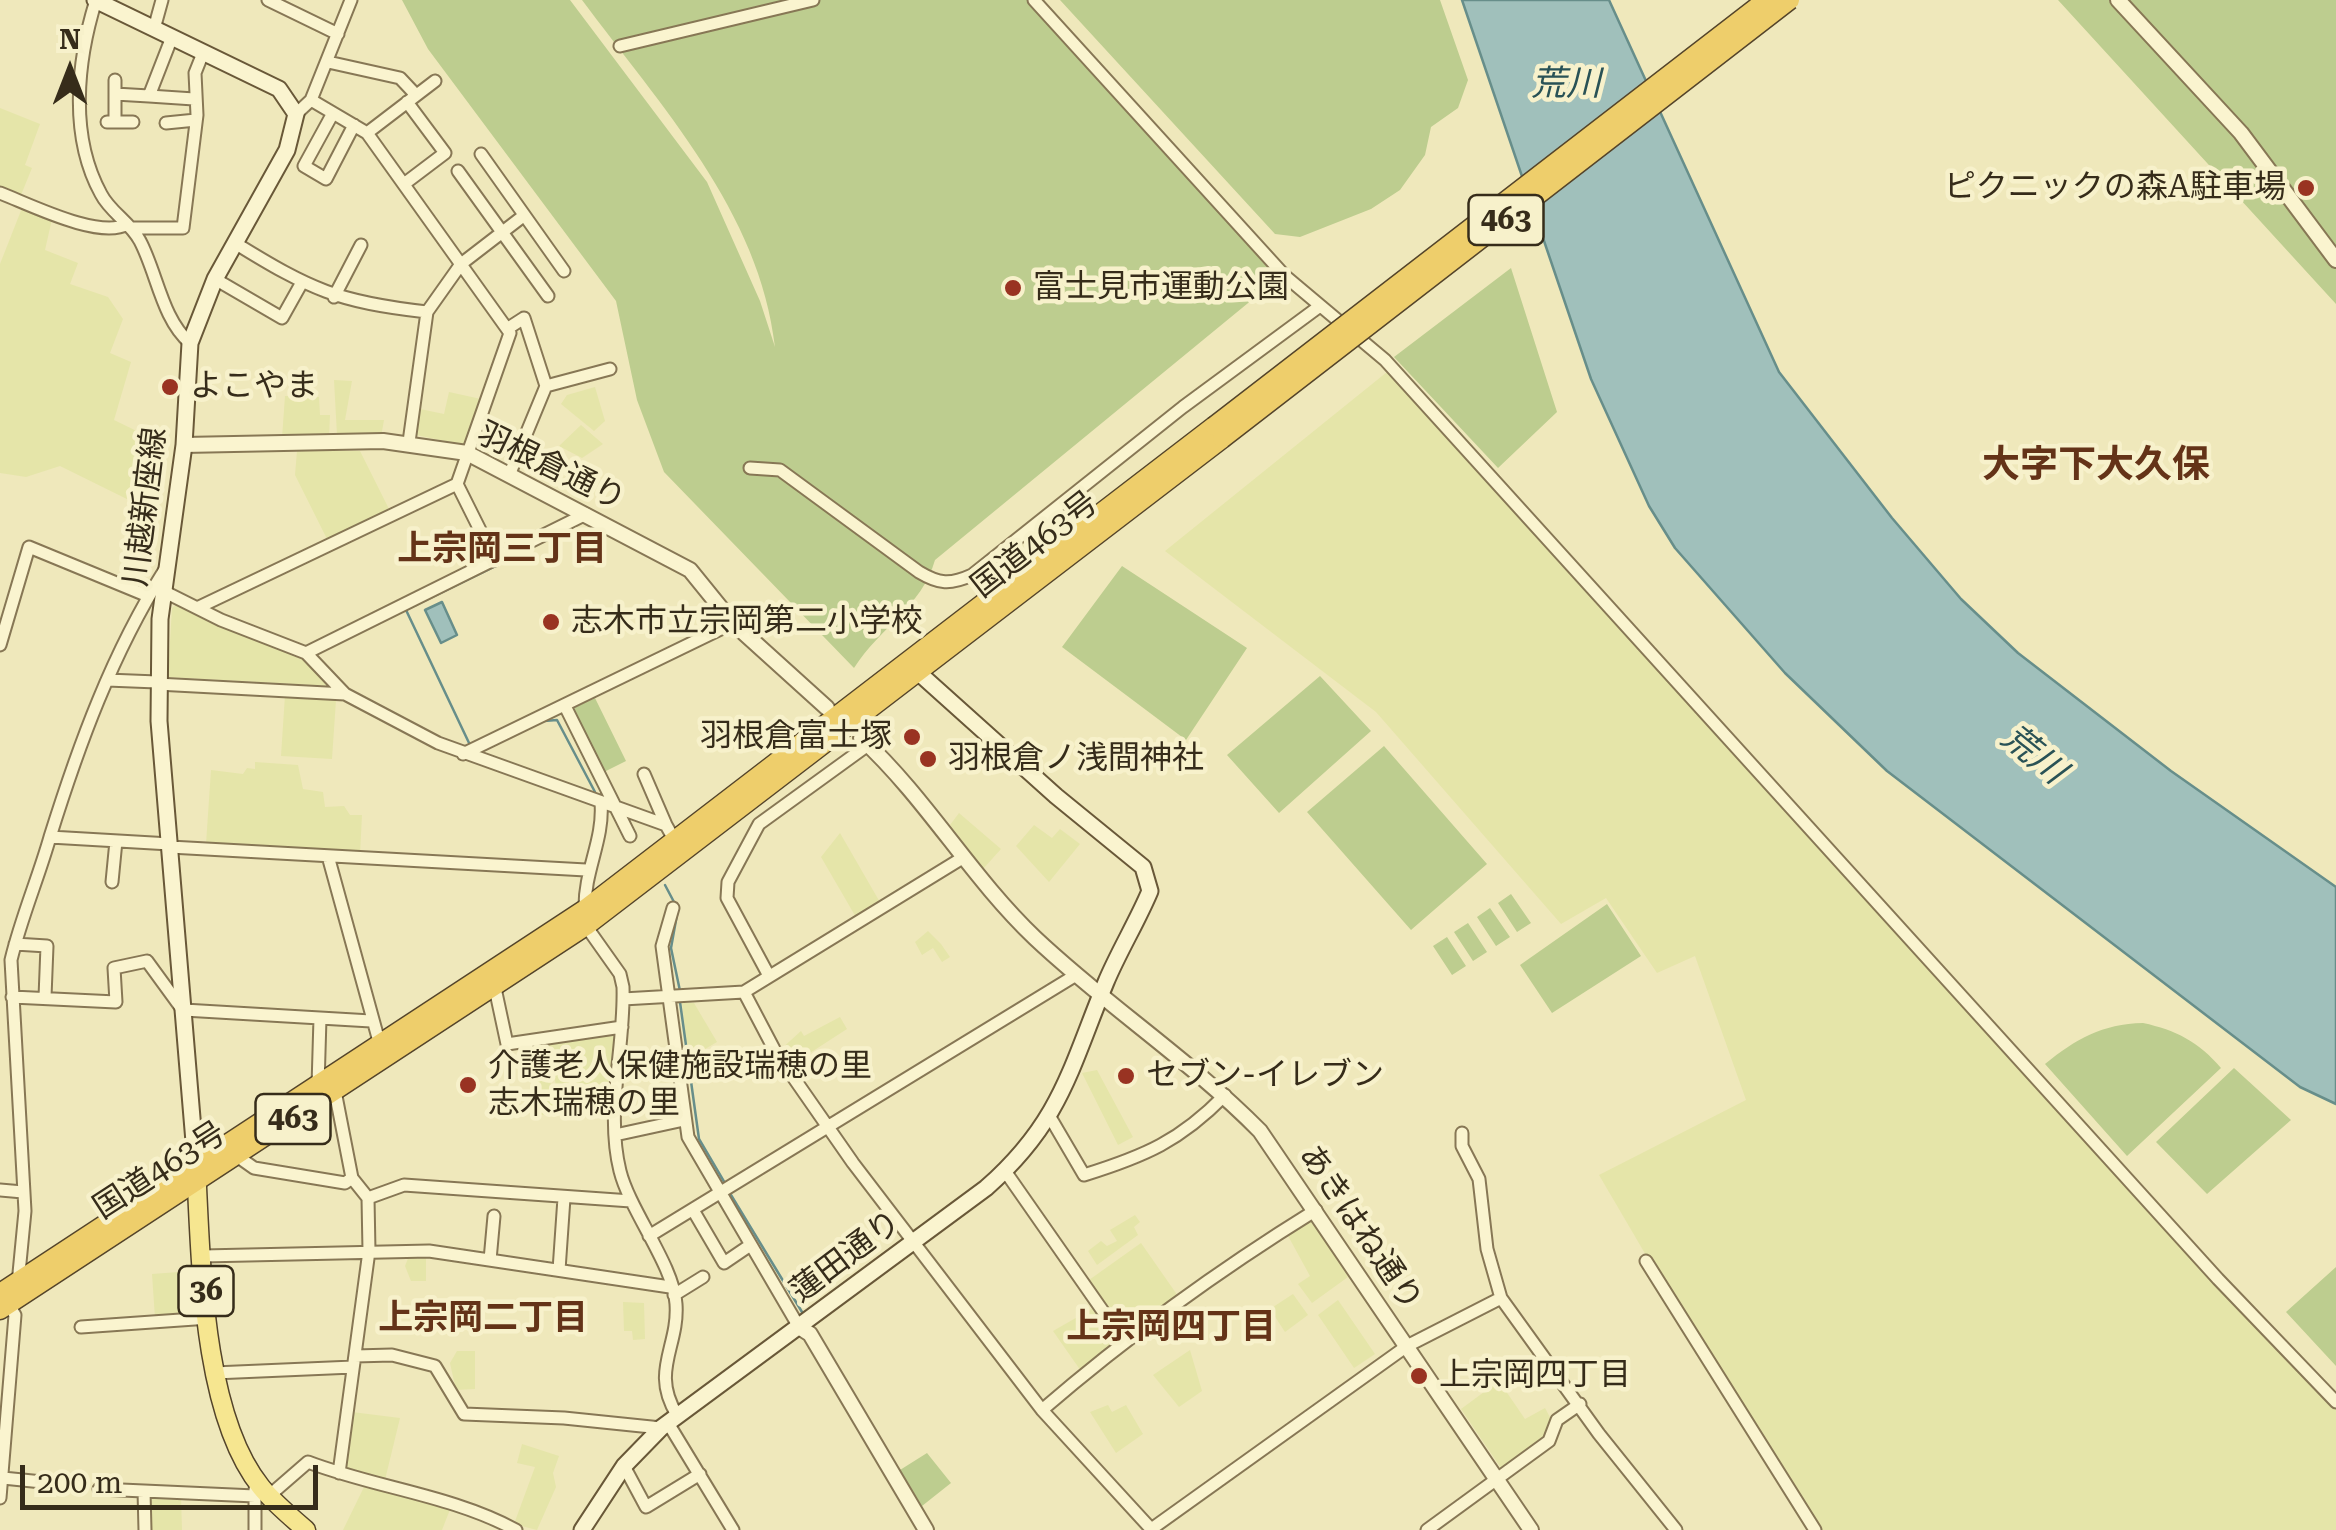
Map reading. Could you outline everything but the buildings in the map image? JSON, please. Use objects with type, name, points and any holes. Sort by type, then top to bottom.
[{"type":"highway","name":"国道463号","points":[[3,1303],[326,1089],[495,988],[1218,432],[1766,0]]},
{"type":"highway","name":"国道463号","points":[[1218,432],[1790,0]]},
{"type":"highway","name":"国道463号","points":[[3,1303],[22,1278],[197,1174],[237,1156],[380,1045],[585,918],[671,833],[913,668]]},
{"type":"main road","points":[[96,0],[279,89],[296,114]]},
{"type":"main road","name":"川越新座線","points":[[197,1174],[157,683],[156,594],[166,566],[184,444],[190,343],[215,279],[287,150],[296,114]]},
{"type":"main road","name":"蓮田通り","points":[[582,1530],[624,1466],[669,1422],[1005,1170],[1050,1117],[1071,1078],[1100,997],[1150,890],[1144,867],[913,668]]},
{"type":"main road","name":"36","points":[[197,1174],[214,1372],[228,1428],[261,1490],[306,1530]]},
{"type":"street","points":[[96,0],[87,28],[79,97],[84,156],[102,198],[130,226],[171,316],[190,343]]},
{"type":"street","points":[[154,29],[162,0]]},
{"type":"street","points":[[268,0],[338,34]]},
{"type":"street","points":[[296,114],[311,100],[351,0]]},
{"type":"street","points":[[620,46],[813,0]]},
{"type":"street","points":[[1034,0],[1284,276],[1385,360],[2218,1279],[2336,1402]]},
{"type":"street","points":[[2118,0],[2241,133],[2336,260]]},
{"type":"street","points":[[149,96],[172,38]]},
{"type":"street","points":[[0,193],[95,228],[183,228],[196,120],[195,73],[203,53]]},
{"type":"street","points":[[328,62],[400,78],[445,153],[404,184]]},
{"type":"street","points":[[116,80],[111,122],[133,122]]},
{"type":"street","points":[[367,133],[435,81]]},
{"type":"street","points":[[115,94],[194,99]]},
{"type":"street","points":[[311,100],[367,133],[510,327]]},
{"type":"street","points":[[333,113],[304,166],[326,180],[354,125]]},
{"type":"street","points":[[166,123],[196,120]]},
{"type":"street","points":[[409,442],[427,312],[461,264],[526,214],[481,154]]},
{"type":"street","points":[[458,170],[548,296]]},
{"type":"street","points":[[522,217],[564,271]]},
{"type":"street","points":[[235,243],[301,284],[334,297],[427,312]]},
{"type":"street","points":[[334,297],[361,245]]},
{"type":"street","points":[[215,279],[282,318],[301,284]]},
{"type":"street","points":[[750,468],[780,470],[919,572],[944,584],[955,583],[972,575],[1183,407],[1320,306]]},
{"type":"street","points":[[495,560],[458,484],[510,327],[524,318],[546,386],[510,473]]},
{"type":"street","points":[[546,386],[610,369]]},
{"type":"street","name":"羽根倉通り","points":[[184,444],[409,442],[467,454],[690,570],[733,623],[827,708]]},
{"type":"street","points":[[197,608],[458,484]]},
{"type":"street","points":[[306,653],[586,514]]},
{"type":"street","points":[[0,645],[29,546],[306,653],[345,694],[463,754],[615,808],[671,833]]},
{"type":"street","points":[[22,1278],[19,1273],[23,1192],[12,997],[6,959],[15,944],[17,926],[62,793],[106,680],[156,594]]},
{"type":"street","points":[[463,754],[733,623]]},
{"type":"street","points":[[106,680],[345,694]]},
{"type":"street","points":[[566,706],[630,836]]},
{"type":"street","points":[[769,976],[727,898],[728,882],[758,824],[864,741],[914,790],[964,858],[1031,934],[1100,997]]},
{"type":"street","points":[[644,774],[671,833]]},
{"type":"street","points":[[601,803],[603,824],[586,870],[585,918],[620,974],[624,999],[615,1135],[621,1176],[672,1291],[675,1318],[663,1373],[669,1422],[733,1530]]},
{"type":"street","points":[[50,837],[586,870]]},
{"type":"street","points":[[112,882],[116,841]]},
{"type":"street","points":[[328,856],[380,1045]]},
{"type":"street","points":[[624,999],[744,992],[964,858]]},
{"type":"street","points":[[672,908],[662,946],[684,1120],[720,1194],[800,1326],[810,1334],[918,1527]]},
{"type":"street","points":[[15,944],[47,946],[45,997]]},
{"type":"street","points":[[12,997],[116,1002],[114,968],[147,961],[184,1011],[371,1021]]},
{"type":"street","points":[[649,1236],[1076,975]]},
{"type":"street","points":[[495,988],[507,1044],[622,1027]]},
{"type":"street","points":[[744,992],[775,1052],[829,1128],[1042,1410],[1151,1530],[1407,1346],[1502,1298]]},
{"type":"street","name":"あきはね通り","points":[[1100,997],[1225,1095],[1260,1131],[1531,1530]]},
{"type":"street","points":[[320,1018],[326,1089],[352,1178],[368,1198],[369,1251],[340,1474]]},
{"type":"street","points":[[1050,1117],[1084,1175],[1148,1155],[1196,1125],[1225,1095]]},
{"type":"street","points":[[615,1135],[684,1120]]},
{"type":"street","points":[[1462,1133],[1462,1146],[1478,1179],[1486,1249],[1502,1298],[1675,1529]]},
{"type":"street","points":[[237,1156],[254,1168],[345,1183],[352,1178]]},
{"type":"street","points":[[1005,1170],[1123,1340]]},
{"type":"street","points":[[368,1198],[404,1185],[631,1201]]},
{"type":"street","points":[[0,1190],[23,1192]]},
{"type":"street","points":[[559,1270],[564,1198]]},
{"type":"street","points":[[693,1210],[724,1263],[750,1246]]},
{"type":"street","points":[[1042,1410],[1123,1340],[1316,1210]]},
{"type":"street","points":[[490,1260],[494,1216]]},
{"type":"street","points":[[203,1256],[428,1251],[672,1291],[703,1277]]},
{"type":"street","points":[[1646,1261],[1815,1530]]},
{"type":"street","points":[[0,1498],[15,1315],[3,1303]]},
{"type":"street","points":[[81,1327],[209,1318]]},
{"type":"street","points":[[214,1372],[392,1356],[436,1366],[464,1414],[669,1422]]},
{"type":"street","points":[[1427,1530],[1548,1441],[1557,1420],[1580,1404]]},
{"type":"street","points":[[99,1489],[261,1490],[302,1463],[453,1504],[516,1530]]},
{"type":"street","points":[[624,1466],[646,1507],[700,1474]]},
{"type":"street","points":[[2,1478],[81,1486]]},
{"type":"street","points":[[255,1530],[261,1490]]},
{"type":"street","points":[[144,1491],[145,1530]]},
{"type":"green space","name":"富士見市運動公園","points":[[402,0],[570,0],[707,182],[760,301],[775,347],[766,298],[728,206],[673,120],[582,0],[1029,0],[1281,276],[935,560],[920,591],[854,668],[664,472],[637,400],[616,301],[428,49]]},
{"type":"green space","points":[[1060,0],[1440,0],[1468,80],[1458,108],[1431,127],[1425,155],[1400,190],[1371,209],[1300,237],[1275,234]]},
{"type":"green space","points":[[2058,0],[2336,0],[2336,304]]},
{"type":"green space","points":[[0,108],[40,124],[25,165],[32,168],[21,195],[0,186]]},
{"type":"green space","points":[[22,208],[52,219],[45,250],[78,263],[70,284],[108,297],[123,319],[110,353],[131,362],[114,420],[151,438],[137,504],[60,466],[26,477],[0,473],[0,264]]},
{"type":"green space","points":[[1511,268],[1557,412],[1498,468],[1394,357]]},
{"type":"green space","points":[[1387,372],[1698,704],[2336,1410],[2336,1530],[1807,1530],[1599,1175],[1746,1100],[1695,956],[1657,973],[1606,898],[1561,924],[1376,712],[1165,551]]},
{"type":"green space","points":[[334,380],[352,381],[345,420],[384,420],[381,437],[337,435]]},
{"type":"green space","points":[[595,387],[605,421],[594,431],[561,404],[567,395]]},
{"type":"green space","points":[[449,392],[481,399],[464,445],[416,435],[420,409],[444,414]]},
{"type":"green space","points":[[285,396],[319,397],[320,415],[330,415],[329,438],[282,438]]},
{"type":"green space","points":[[581,425],[603,444],[582,458],[559,446]]},
{"type":"green space","points":[[297,451],[360,451],[390,511],[328,541],[295,475]]},
{"type":"green space","points":[[1122,566],[1247,648],[1186,740],[1062,647]]},
{"type":"green space","points":[[176,605],[311,663],[330,686],[168,677],[172,608]]},
{"type":"green space","points":[[1320,676],[1371,731],[1279,813],[1227,755]]},
{"type":"green space","points":[[285,695],[336,700],[332,759],[281,756]]},
{"type":"green space","points":[[595,698],[626,761],[604,772],[574,708]]},
{"type":"green space","points":[[1384,746],[1487,864],[1411,930],[1307,812]]},
{"type":"green space","points":[[255,762],[298,765],[303,789],[323,792],[325,807],[344,806],[350,815],[362,815],[360,855],[206,844],[211,770],[243,774],[247,768],[255,769]]},
{"type":"green space","points":[[959,813],[1001,849],[983,869],[950,825]]},
{"type":"green space","points":[[1034,825],[1052,838],[1060,829],[1080,844],[1049,882],[1016,846]]},
{"type":"green space","points":[[840,833],[881,904],[857,919],[821,857]]},
{"type":"green space","points":[[1511,894],[1531,923],[1517,932],[1498,903]]},
{"type":"green space","points":[[1607,904],[1641,956],[1552,1013],[1520,965]]},
{"type":"green space","points":[[1490,908],[1510,937],[1496,946],[1477,917]]},
{"type":"green space","points":[[1468,923],[1487,952],[1473,961],[1454,932]]},
{"type":"green space","points":[[928,931],[950,957],[942,962],[933,948],[922,955],[915,942]]},
{"type":"green space","points":[[1447,937],[1466,966],[1452,975],[1433,946]]},
{"type":"green space","points":[[682,1003],[694,1003],[717,1042],[688,1059]]},
{"type":"green space","points":[[840,1017],[847,1029],[799,1060],[793,1055],[786,1058],[780,1050],[801,1031],[804,1036]]},
{"type":"green space","points":[[2143,1023],[2186,1038],[2221,1068],[2127,1156],[2045,1064],[2090,1034]]},
{"type":"green space","points":[[609,1032],[617,1037],[610,1106],[561,1113],[548,1042]]},
{"type":"green space","points":[[543,1042],[556,1113],[540,1115],[528,1045]]},
{"type":"green space","points":[[2234,1068],[2291,1120],[2207,1194],[2156,1142]]},
{"type":"green space","points":[[1097,1070],[1133,1137],[1118,1145],[1082,1073]]},
{"type":"green space","points":[[1135,1215],[1140,1222],[1134,1227],[1138,1235],[1097,1265],[1088,1251],[1101,1241],[1107,1246],[1117,1241],[1110,1230]]},
{"type":"green space","points":[[1311,1218],[1348,1277],[1312,1303],[1298,1284],[1310,1276],[1287,1234]]},
{"type":"green space","points":[[1141,1243],[1178,1296],[1125,1333],[1089,1280]]},
{"type":"green space","points":[[409,1256],[426,1257],[426,1281],[411,1281],[405,1266]]},
{"type":"green space","points":[[2336,1267],[2336,1366],[2286,1312]]},
{"type":"green space","points":[[192,1271],[198,1315],[155,1318],[152,1274]]},
{"type":"green space","points":[[1293,1294],[1308,1315],[1285,1332],[1270,1309]]},
{"type":"green space","points":[[1338,1300],[1375,1354],[1354,1368],[1318,1315]]},
{"type":"green space","points":[[623,1302],[644,1303],[645,1339],[633,1340],[632,1331],[624,1331]]},
{"type":"green space","points":[[1095,1307],[1118,1340],[1081,1371],[1053,1331]]},
{"type":"green space","points":[[1190,1350],[1202,1391],[1179,1407],[1153,1375]]},
{"type":"green space","points":[[457,1351],[475,1351],[475,1389],[456,1390],[450,1363]]},
{"type":"green space","points":[[1499,1381],[1525,1419],[1545,1408],[1553,1423],[1547,1440],[1503,1471],[1461,1409]]},
{"type":"green space","points":[[1108,1405],[1112,1412],[1126,1405],[1143,1434],[1116,1453],[1090,1412]]},
{"type":"green space","points":[[352,1412],[400,1418],[384,1484],[344,1471]]},
{"type":"green space","points":[[522,1444],[559,1456],[553,1473],[556,1487],[537,1530],[514,1524],[535,1467],[517,1463]]},
{"type":"green space","points":[[927,1453],[951,1483],[922,1506],[900,1470]]},
{"type":"green space","points":[[364,1487],[451,1507],[442,1530],[343,1530]]},
{"type":"green space","points":[[155,1496],[181,1496],[182,1530],[151,1530],[150,1501]]},
{"type":"water","name":"荒川","points":[[1462,0],[1609,0],[1779,372],[1892,518],[1961,599],[2018,653],[2171,771],[2336,887],[2336,1104],[2300,1087],[1887,771],[1785,673],[1675,548],[1649,506],[1591,379]]},
{"type":"water","points":[[442,602],[457,635],[441,643],[425,610]]},
{"type":"waterway","points":[[470,745],[406,610],[502,563]]},
{"type":"waterway","points":[[544,721],[557,720],[595,792]]},
{"type":"waterway","points":[[665,885],[674,902]]},
{"type":"waterway","points":[[678,909],[671,948],[680,991]]},
{"type":"waterway","points":[[680,1002],[699,1139],[726,1185]]},
{"type":"waterway","points":[[731,1195],[802,1312]]},
{"type":"place","name":"ピクニックの森A駐車場","points":[[2306,188]]},
{"type":"place","name":"富士見市運動公園","points":[[1013,288]]},
{"type":"place","name":"よこやま","points":[[170,387]]},
{"type":"place","name":"志木市立宗岡第二小学校","points":[[551,622]]},
{"type":"place","name":"羽根倉富士塚","points":[[912,737]]},
{"type":"place","name":"羽根倉ノ浅間神社","points":[[928,759]]},
{"type":"place","name":"セブン-イレブン","points":[[1126,1076]]},
{"type":"place","name":"介護老人保健施設瑞穂の里 志木瑞穂の里","points":[[468,1085]]},
{"type":"place","name":"上宗岡四丁目","points":[[1419,1376]]},
{"type":"district","name":"大字下大久保","points":[[2096,466]]},
{"type":"district","name":"上宗岡三丁目","points":[[502,550]]},
{"type":"district","name":"上宗岡二丁目","points":[[483,1319]]},
{"type":"district","name":"上宗岡四丁目","points":[[1171,1328]]}]
